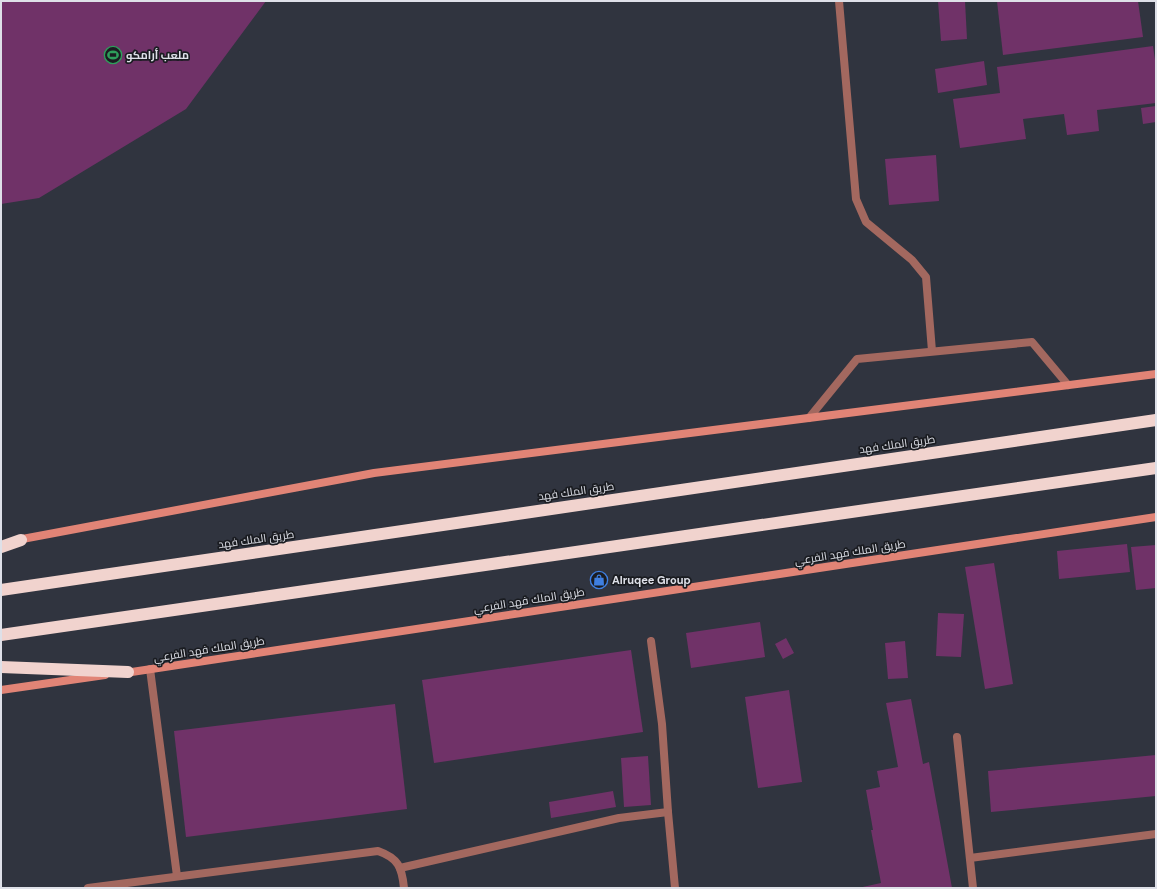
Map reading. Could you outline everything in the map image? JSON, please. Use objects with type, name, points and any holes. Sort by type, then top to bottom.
[{"type":"highway","name":"طريق الملك فهد","points":[[1,590],[1156,420]]},
{"type":"highway","points":[[1,635],[1156,468]]},
{"type":"highway","points":[[1,547],[21,540]]},
{"type":"highway","points":[[1,667],[128,672]]},
{"type":"main road","points":[[1,542],[21,540],[374,473],[1156,374]]},
{"type":"main road","name":"طريق الملك فهد الفرعي","points":[[1,690],[150,669],[1156,517]]},
{"type":"street","points":[[838,1],[856,199],[866,222],[912,260],[926,277],[932,351]]},
{"type":"street","points":[[809,418],[857,358],[1032,342],[1068,385]]},
{"type":"street","points":[[651,642],[662,724],[675,888]]},
{"type":"street","points":[[150,669],[177,876]]},
{"type":"street","points":[[957,737],[973,888]]},
{"type":"street","points":[[400,868],[620,818],[668,812]]},
{"type":"street","points":[[970,858],[1156,834]]},
{"type":"street","points":[[88,888],[378,851],[390,855],[400,868],[404,888]]},
{"type":"building","name":"ملعب أرامكو","points":[[1,1],[266,1],[186,109],[39,198],[1,204]]},
{"type":"building","points":[[938,1],[965,1],[967,39],[941,41]]},
{"type":"building","points":[[997,1],[1138,1],[1143,37],[1003,55]]},
{"type":"building","points":[[1153,46],[1156,67],[1156,103],[1097,110],[1099,131],[1067,135],[1064,114],[1023,119],[1026,139],[960,148],[953,99],[1000,93],[997,67]]},
{"type":"building","points":[[984,61],[987,85],[938,93],[935,69]]},
{"type":"building","points":[[1156,106],[1156,122],[1143,124],[1141,108]]},
{"type":"building","points":[[936,155],[939,201],[889,205],[885,159]]},
{"type":"building","points":[[1127,544],[1130,572],[1059,579],[1057,551]]},
{"type":"building","points":[[1156,545],[1156,588],[1136,590],[1131,547]]},
{"type":"building","points":[[994,563],[1013,684],[985,689],[965,567]]},
{"type":"building","points":[[938,613],[964,614],[961,657],[936,656]]},
{"type":"building","points":[[760,622],[765,657],[691,668],[686,633]]},
{"type":"building","points":[[786,638],[794,653],[783,659],[775,644]]},
{"type":"building","points":[[905,641],[908,678],[888,679],[885,643]]},
{"type":"building","points":[[631,650],[643,732],[434,763],[422,680]]},
{"type":"building","points":[[789,690],[802,782],[758,788],[745,697]]},
{"type":"building","points":[[911,699],[923,764],[929,762],[952,888],[858,888],[881,883],[871,830],[873,830],[866,790],[880,787],[877,771],[898,767],[886,703]]},
{"type":"building","points":[[395,704],[407,809],[186,837],[174,731]]},
{"type":"building","points":[[1156,755],[1156,796],[991,812],[988,771]]},
{"type":"building","points":[[648,756],[651,805],[624,807],[621,758]]},
{"type":"building","points":[[613,791],[616,807],[551,818],[549,802]]},
{"type":"place","name":"ملعب أرامكو","points":[[113,55]]},
{"type":"place","name":"Alruqee Group","points":[[599,580]]}]
